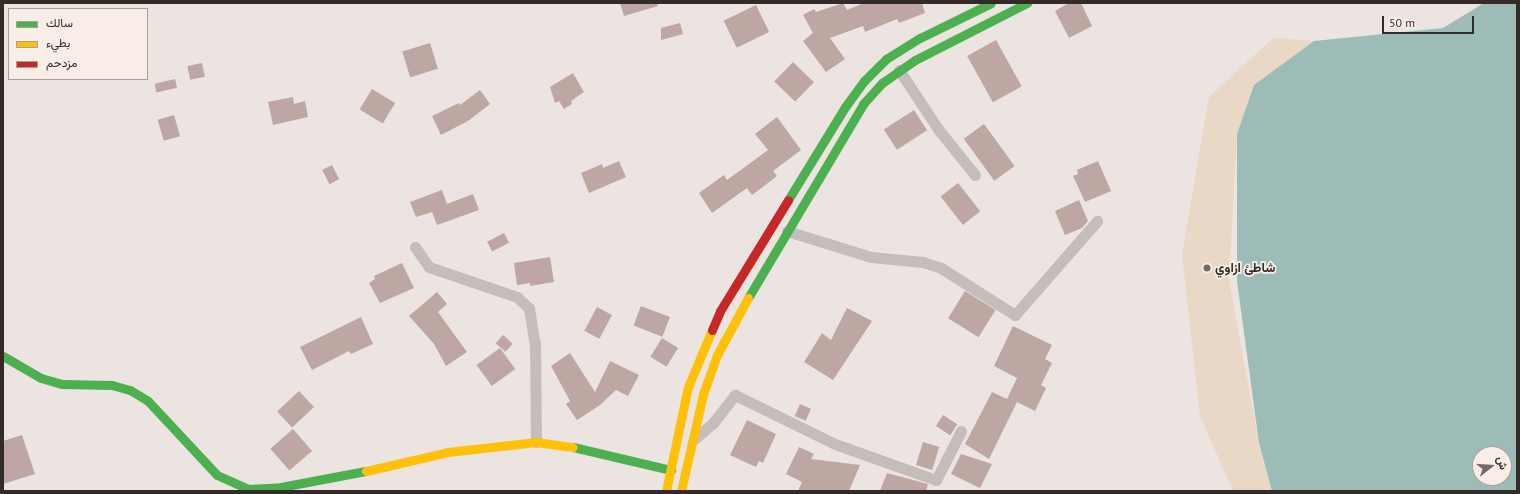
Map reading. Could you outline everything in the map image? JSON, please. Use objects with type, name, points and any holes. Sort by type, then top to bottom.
[{"type":"main road","points":[[666,491],[688,387],[720,311],[845,107],[864,81],[886,59],[920,38],[991,3]]},
{"type":"main road","points":[[681,491],[703,394],[717,355],[735,319],[863,104],[882,83],[899,70],[942,44],[1027,3]]},
{"type":"main road","points":[[3,356],[42,378],[62,384],[112,385],[130,390],[148,401],[217,475],[248,489],[281,487],[400,464],[448,452],[536,442],[562,444],[671,470]]},
{"type":"street","points":[[899,70],[938,129],[975,175]]},
{"type":"street","points":[[787,231],[871,257],[907,258],[935,266],[1015,315],[1097,221]]},
{"type":"street","points":[[415,247],[429,267],[517,297],[529,308],[535,344],[536,442]]},
{"type":"street","points":[[694,439],[713,423],[736,395],[835,444],[936,480],[961,431]]},
{"type":"sand","name":"شاطئ ازاوي","points":[[1273,38],[1314,41],[1254,85],[1237,134],[1229,281],[1259,443],[1272,491],[1233,491],[1200,416],[1182,254],[1209,97]]},
{"type":"water","points":[[1484,3],[1517,3],[1517,491],[1272,491],[1259,443],[1237,281],[1237,134],[1254,85],[1314,41],[1443,28]]},
{"type":"building","points":[[620,3],[657,3],[658,6],[624,16]]},
{"type":"building","points":[[843,3],[847,10],[864,3],[922,3],[925,13],[899,23],[897,19],[865,32],[863,26],[830,38],[845,59],[826,72],[803,41],[813,33],[803,15],[814,9],[816,12]]},
{"type":"building","points":[[1069,3],[1081,3],[1092,26],[1069,38],[1055,11]]},
{"type":"building","points":[[756,5],[769,32],[737,48],[724,21]]},
{"type":"building","points":[[680,23],[683,34],[661,40],[661,28]]},
{"type":"building","points":[[996,40],[1022,86],[993,102],[967,56]]},
{"type":"building","points":[[430,43],[438,69],[410,77],[402,51]]},
{"type":"building","points":[[793,62],[814,82],[795,102],[774,81]]},
{"type":"building","points":[[202,63],[205,77],[190,80],[187,66]]},
{"type":"building","points":[[573,73],[584,92],[571,101],[572,104],[564,109],[559,101],[555,103],[550,87]]},
{"type":"building","points":[[175,79],[177,88],[157,92],[155,84]]},
{"type":"building","points":[[372,89],[395,103],[383,123],[360,110]]},
{"type":"building","points":[[480,90],[490,104],[468,121],[441,135],[432,116],[459,103],[460,105]]},
{"type":"building","points":[[293,97],[294,104],[305,101],[308,117],[273,125],[268,102]]},
{"type":"building","points":[[914,110],[927,130],[897,150],[884,130]]},
{"type":"building","points":[[174,115],[180,136],[164,141],[158,120]]},
{"type":"building","points":[[777,117],[801,150],[773,171],[777,176],[752,195],[747,188],[712,213],[699,193],[724,175],[727,180],[768,150],[755,134]]},
{"type":"building","points":[[984,124],[1015,166],[994,181],[964,139]]},
{"type":"building","points":[[619,161],[626,177],[589,193],[581,173],[602,164],[603,168]]},
{"type":"building","points":[[1098,161],[1111,191],[1085,202],[1073,176],[1078,174],[1077,170]]},
{"type":"building","points":[[332,165],[339,179],[329,184],[322,170]]},
{"type":"building","points":[[958,183],[980,211],[963,225],[941,197]]},
{"type":"building","points":[[442,190],[447,204],[473,194],[479,210],[437,225],[432,212],[416,217],[410,202]]},
{"type":"building","points":[[1079,200],[1088,221],[1082,228],[1065,235],[1055,211]]},
{"type":"building","points":[[504,233],[509,243],[492,251],[487,242]]},
{"type":"building","points":[[550,257],[554,282],[530,286],[530,283],[517,285],[514,263]]},
{"type":"building","points":[[402,263],[414,288],[380,303],[369,283],[375,279],[374,276]]},
{"type":"building","points":[[965,291],[996,310],[979,337],[948,318]]},
{"type":"building","points":[[437,292],[447,304],[438,312],[467,352],[446,366],[434,344],[409,316]]},
{"type":"building","points":[[641,306],[670,317],[662,337],[633,326]]},
{"type":"building","points":[[597,307],[612,315],[599,339],[584,331]]},
{"type":"building","points":[[847,308],[872,321],[833,380],[804,362],[822,333],[831,340]]},
{"type":"building","points":[[361,317],[373,344],[351,354],[349,351],[312,370],[300,347]]},
{"type":"building","points":[[1013,326],[1052,345],[1045,359],[1052,363],[1041,385],[1046,388],[1035,411],[1017,402],[989,459],[965,444],[992,392],[1007,399],[1017,378],[994,366]]},
{"type":"building","points":[[503,335],[513,344],[505,352],[496,343]]},
{"type":"building","points":[[662,338],[678,348],[666,367],[650,357]]},
{"type":"building","points":[[500,348],[515,369],[492,386],[477,365]]},
{"type":"building","points":[[570,353],[595,392],[610,361],[639,375],[628,396],[616,390],[600,405],[577,420],[566,404],[570,401],[551,366]]},
{"type":"building","points":[[299,391],[314,407],[292,428],[277,411]]},
{"type":"building","points":[[800,404],[811,409],[806,421],[795,416]]},
{"type":"building","points":[[943,415],[957,424],[950,435],[936,426]]},
{"type":"building","points":[[747,420],[776,434],[763,463],[759,461],[756,467],[730,455]]},
{"type":"building","points":[[293,429],[312,451],[289,471],[270,449]]},
{"type":"building","points":[[22,435],[35,474],[3,484],[3,441]]},
{"type":"building","points":[[923,442],[939,447],[932,470],[916,465]]},
{"type":"building","points":[[799,447],[814,454],[811,459],[860,465],[849,491],[798,491],[802,482],[786,474]]},
{"type":"building","points":[[961,454],[992,464],[980,488],[951,474]]},
{"type":"building","points":[[887,473],[928,484],[926,491],[880,491]]},
{"type":"traffic: fast","points":[[788,200],[845,107],[864,81],[886,59],[920,38],[991,3]]},
{"type":"traffic: fast","points":[[748,298],[863,104],[882,83],[915,60],[1027,3]]},
{"type":"traffic: fast","points":[[3,356],[41,378],[62,384],[112,385],[130,390],[148,401],[217,475],[248,489],[281,487],[366,471]]},
{"type":"traffic: fast","points":[[573,447],[671,470]]},
{"type":"traffic: slow","points":[[681,491],[703,394],[717,355],[748,298]]},
{"type":"traffic: slow","points":[[666,491],[688,387],[712,330]]},
{"type":"traffic: slow","points":[[366,471],[448,452],[536,442],[573,447]]},
{"type":"traffic: jam","points":[[712,330],[720,311],[788,200]]},
{"type":"place","name":"شاطئ ازاوي","points":[[1207,268]]}]
